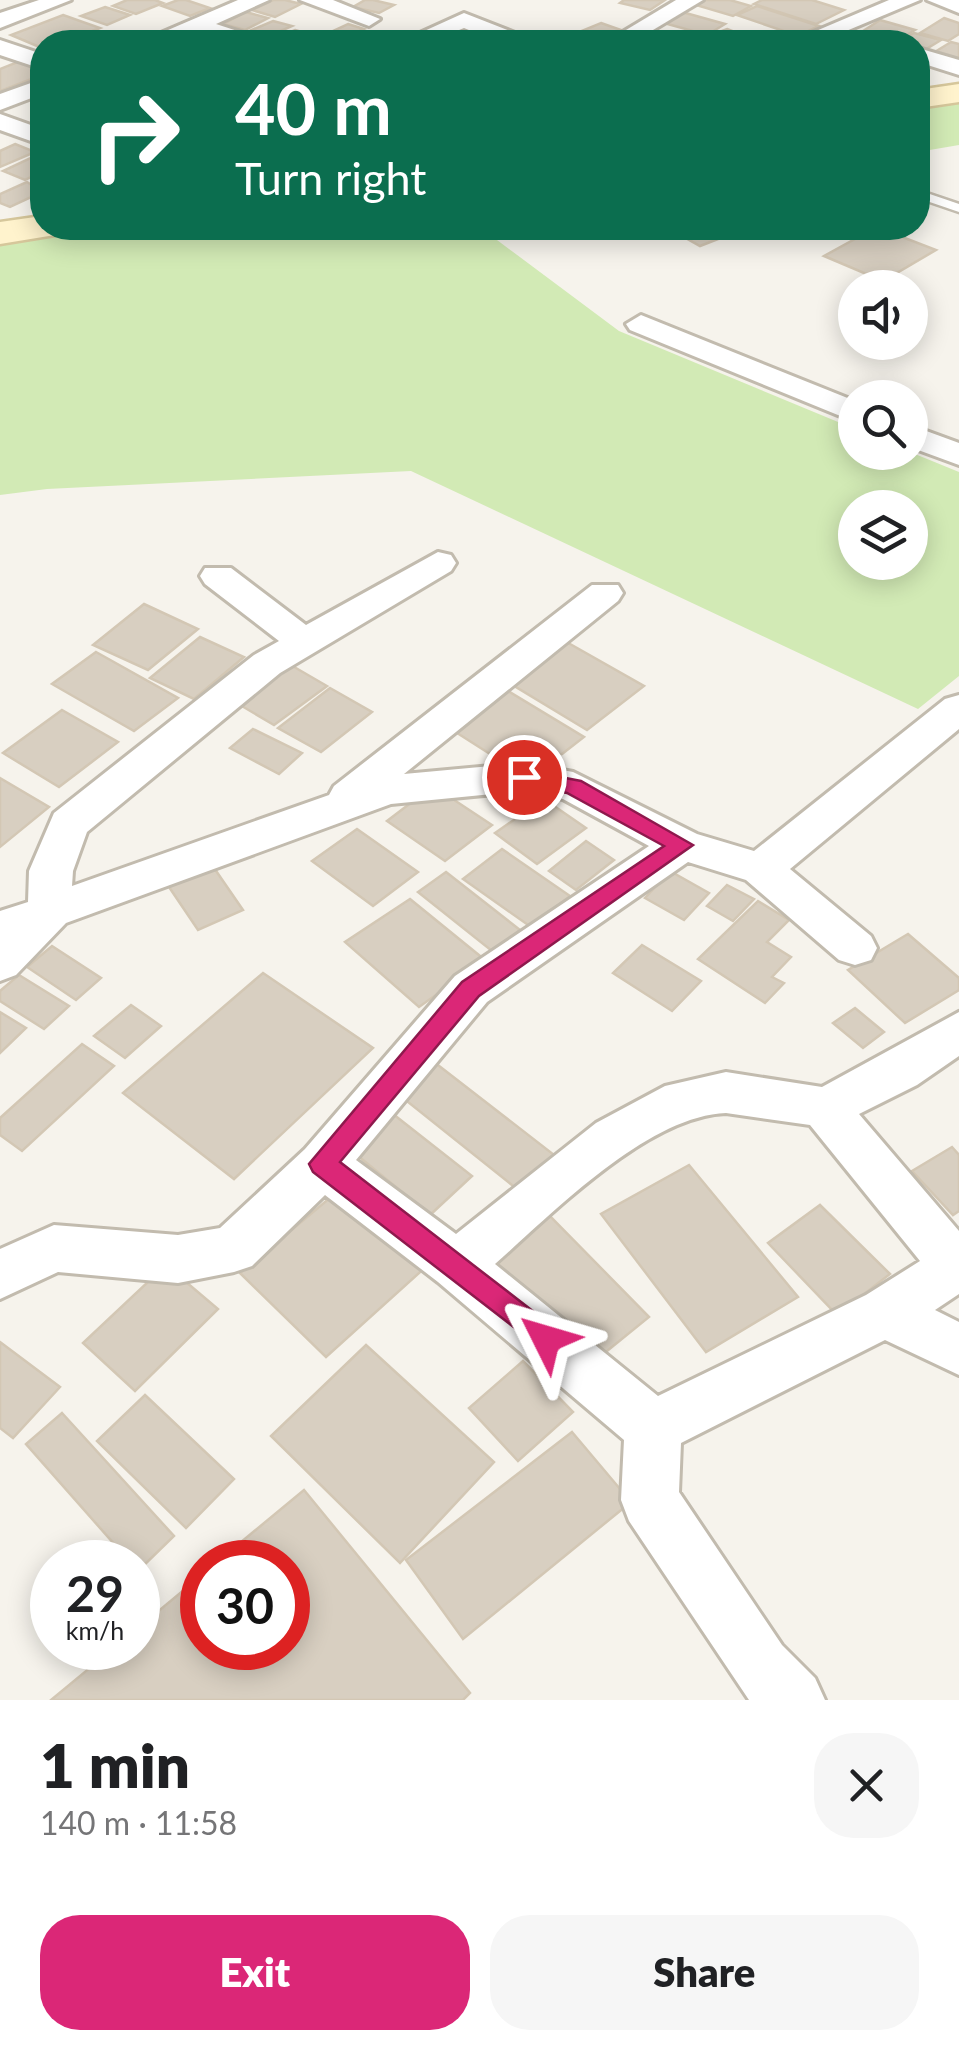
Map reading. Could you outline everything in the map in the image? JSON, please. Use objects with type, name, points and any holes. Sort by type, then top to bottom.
[{"type":"street","points":[[0,22],[60,0]]},
{"type":"street","points":[[183,30],[258,0]]},
{"type":"street","points":[[311,0],[370,19]]},
{"type":"street","points":[[639,30],[692,0]]},
{"type":"street","points":[[835,29],[909,0]]},
{"type":"street","points":[[938,0],[959,6]]},
{"type":"street","points":[[440,30],[464,20],[488,30]]},
{"type":"street","points":[[194,26],[208,30]]},
{"type":"street","points":[[0,47],[30,58]]},
{"type":"street","points":[[930,59],[959,68]]},
{"type":"street","points":[[0,103],[30,91]]},
{"type":"street","points":[[930,97],[959,93]]},
{"type":"street","points":[[0,122],[30,133]]},
{"type":"street","points":[[1,232],[30,228]]},
{"type":"street","points":[[642,324],[838,405]]},
{"type":"street","points":[[928,442],[959,455]]},
{"type":"street","points":[[0,962],[49,914],[51,871],[69,824],[267,664],[438,563]]},
{"type":"street","points":[[218,576],[305,642]]},
{"type":"street","points":[[334,809],[605,593]]},
{"type":"street","points":[[761,869],[959,708]]},
{"type":"street","points":[[0,929],[387,790],[524,777],[573,786],[682,845],[761,869],[855,948]]},
{"type":"street","points":[[0,1274],[54,1248],[178,1259],[234,1249],[322,1164],[471,989],[682,845]]},
{"type":"street","points":[[825,1108],[900,1072],[959,1032]]},
{"type":"street","points":[[457,1266],[566,1174],[638,1122],[689,1100],[706,1093],[754,1092],[825,1108],[958,1265],[885,1313],[653,1428]]},
{"type":"street","points":[[322,1164],[457,1266],[653,1428]]},
{"type":"street","points":[[885,1313],[959,1350]]},
{"type":"street","points":[[653,1428],[650,1500],[764,1689]]},
{"type":"lane","points":[[930,198],[959,208]]},
{"type":"green space","points":[[959,103],[959,145],[930,150],[930,107]]},
{"type":"green space","points":[[30,234],[30,240],[497,240],[619,331],[838,422],[838,470],[928,470],[928,459],[959,472],[959,676],[918,709],[411,471],[47,489],[0,495],[0,238]]},
{"type":"building","points":[[127,0],[163,3],[136,14],[113,6]]},
{"type":"building","points":[[178,0],[210,8],[190,16],[162,6]]},
{"type":"building","points":[[273,0],[301,4],[275,17],[252,10]]},
{"type":"building","points":[[365,0],[394,5],[379,13],[353,7]]},
{"type":"building","points":[[665,0],[650,10],[620,3]]},
{"type":"building","points":[[706,0],[730,0],[751,6],[733,16],[696,5]]},
{"type":"building","points":[[762,0],[812,0],[844,10],[816,24],[754,4]]},
{"type":"building","points":[[757,6],[819,26],[811,30],[781,30],[737,15]]},
{"type":"building","points":[[105,7],[130,15],[107,25],[81,16]]},
{"type":"building","points":[[246,12],[268,18],[245,30],[223,24]]},
{"type":"building","points":[[682,12],[725,24],[715,30],[689,30],[664,23]]},
{"type":"building","points":[[63,15],[100,28],[30,30],[30,43],[11,35]]},
{"type":"building","points":[[944,18],[959,23],[959,34],[948,41],[930,36],[930,30],[925,30]]},
{"type":"building","points":[[880,20],[915,30],[865,30]]},
{"type":"building","points":[[273,21],[292,26],[283,30],[252,30]]},
{"type":"building","points":[[601,23],[621,30],[584,30]]},
{"type":"building","points":[[348,24],[364,29],[362,30],[335,30]]},
{"type":"building","points":[[951,42],[959,44],[959,61],[933,53]]},
{"type":"building","points":[[20,61],[30,65],[30,80],[0,91],[0,69]]},
{"type":"building","points":[[15,144],[30,150],[30,154],[0,167],[0,151]]},
{"type":"building","points":[[30,158],[30,178],[25,180],[3,171]]},
{"type":"building","points":[[30,184],[30,198],[10,207],[0,203],[0,194]]},
{"type":"building","points":[[689,240],[715,240],[700,246]]},
{"type":"building","points":[[853,240],[910,240],[936,250],[902,270],[857,270],[824,256]]},
{"type":"building","points":[[144,604],[198,629],[148,670],[93,645]]},
{"type":"building","points":[[200,637],[244,657],[194,699],[150,678]]},
{"type":"building","points":[[563,640],[644,686],[587,730],[506,681]]},
{"type":"building","points":[[96,652],[178,698],[134,731],[52,684]]},
{"type":"building","points":[[289,664],[327,686],[274,725],[235,702]]},
{"type":"building","points":[[498,685],[584,737],[562,754],[501,761],[443,724]]},
{"type":"building","points":[[330,688],[372,712],[321,752],[278,728]]},
{"type":"building","points":[[62,710],[118,742],[59,787],[3,753]]},
{"type":"building","points":[[253,729],[302,753],[279,774],[230,748]]},
{"type":"building","points":[[0,778],[49,807],[0,847]]},
{"type":"building","points":[[433,786],[492,825],[445,861],[387,821]]},
{"type":"building","points":[[544,799],[586,828],[537,864],[495,833]]},
{"type":"building","points":[[357,829],[418,872],[373,906],[312,861]]},
{"type":"building","points":[[586,841],[614,860],[576,890],[549,871]]},
{"type":"building","points":[[502,849],[570,896],[531,927],[463,879]]},
{"type":"building","points":[[212,865],[243,910],[198,930],[167,884]]},
{"type":"building","points":[[670,871],[709,893],[684,920],[645,898]]},
{"type":"building","points":[[446,872],[520,930],[492,951],[418,892]]},
{"type":"building","points":[[727,885],[754,899],[733,921],[707,906]]},
{"type":"building","points":[[410,899],[485,960],[419,1007],[345,942]]},
{"type":"building","points":[[758,901],[789,920],[767,942],[791,957],[772,977],[784,983],[765,1003],[698,959]]},
{"type":"building","points":[[908,934],[959,978],[959,990],[905,1023],[848,970]]},
{"type":"building","points":[[642,945],[701,981],[672,1011],[613,973]]},
{"type":"building","points":[[52,946],[101,978],[76,1000],[27,967]]},
{"type":"building","points":[[263,973],[373,1048],[234,1179],[123,1093]]},
{"type":"building","points":[[19,975],[69,1006],[44,1029],[0,1001],[0,991]]},
{"type":"building","points":[[131,1005],[161,1026],[125,1058],[94,1036]]},
{"type":"building","points":[[855,1008],[884,1032],[863,1048],[833,1023]]},
{"type":"building","points":[[0,1012],[26,1028],[0,1053]]},
{"type":"building","points":[[82,1044],[114,1066],[22,1151],[0,1135],[0,1118]]},
{"type":"building","points":[[434,1062],[558,1158],[522,1193],[398,1094]]},
{"type":"building","points":[[393,1114],[472,1176],[430,1215],[352,1151]]},
{"type":"building","points":[[952,1147],[959,1155],[959,1211],[953,1215],[912,1171]]},
{"type":"building","points":[[689,1165],[798,1297],[706,1352],[601,1214]]},
{"type":"building","points":[[343,1187],[429,1264],[326,1357],[240,1273]]},
{"type":"building","points":[[820,1205],[890,1274],[837,1315],[768,1243]]},
{"type":"building","points":[[550,1216],[649,1317],[591,1364],[493,1259]]},
{"type":"building","points":[[166,1265],[218,1309],[135,1391],[83,1343]]},
{"type":"building","points":[[0,1342],[60,1387],[13,1438],[0,1428]]},
{"type":"building","points":[[366,1345],[494,1462],[400,1563],[271,1436]]},
{"type":"building","points":[[523,1361],[573,1412],[518,1461],[469,1408]]},
{"type":"building","points":[[145,1395],[234,1479],[186,1528],[97,1441]]},
{"type":"building","points":[[62,1413],[174,1536],[160,1550],[160,1540],[111,1540],[26,1444]]},
{"type":"building","points":[[572,1432],[631,1502],[463,1639],[406,1560]]},
{"type":"building","points":[[304,1490],[470,1693],[463,1700],[51,1700],[87,1670],[160,1670],[160,1610],[180,1593],[180,1670],[310,1670],[310,1540],[244,1540]]},
{"type":"route","points":[[524,777],[573,786],[682,845],[471,989],[322,1164],[546,1339]]}]
